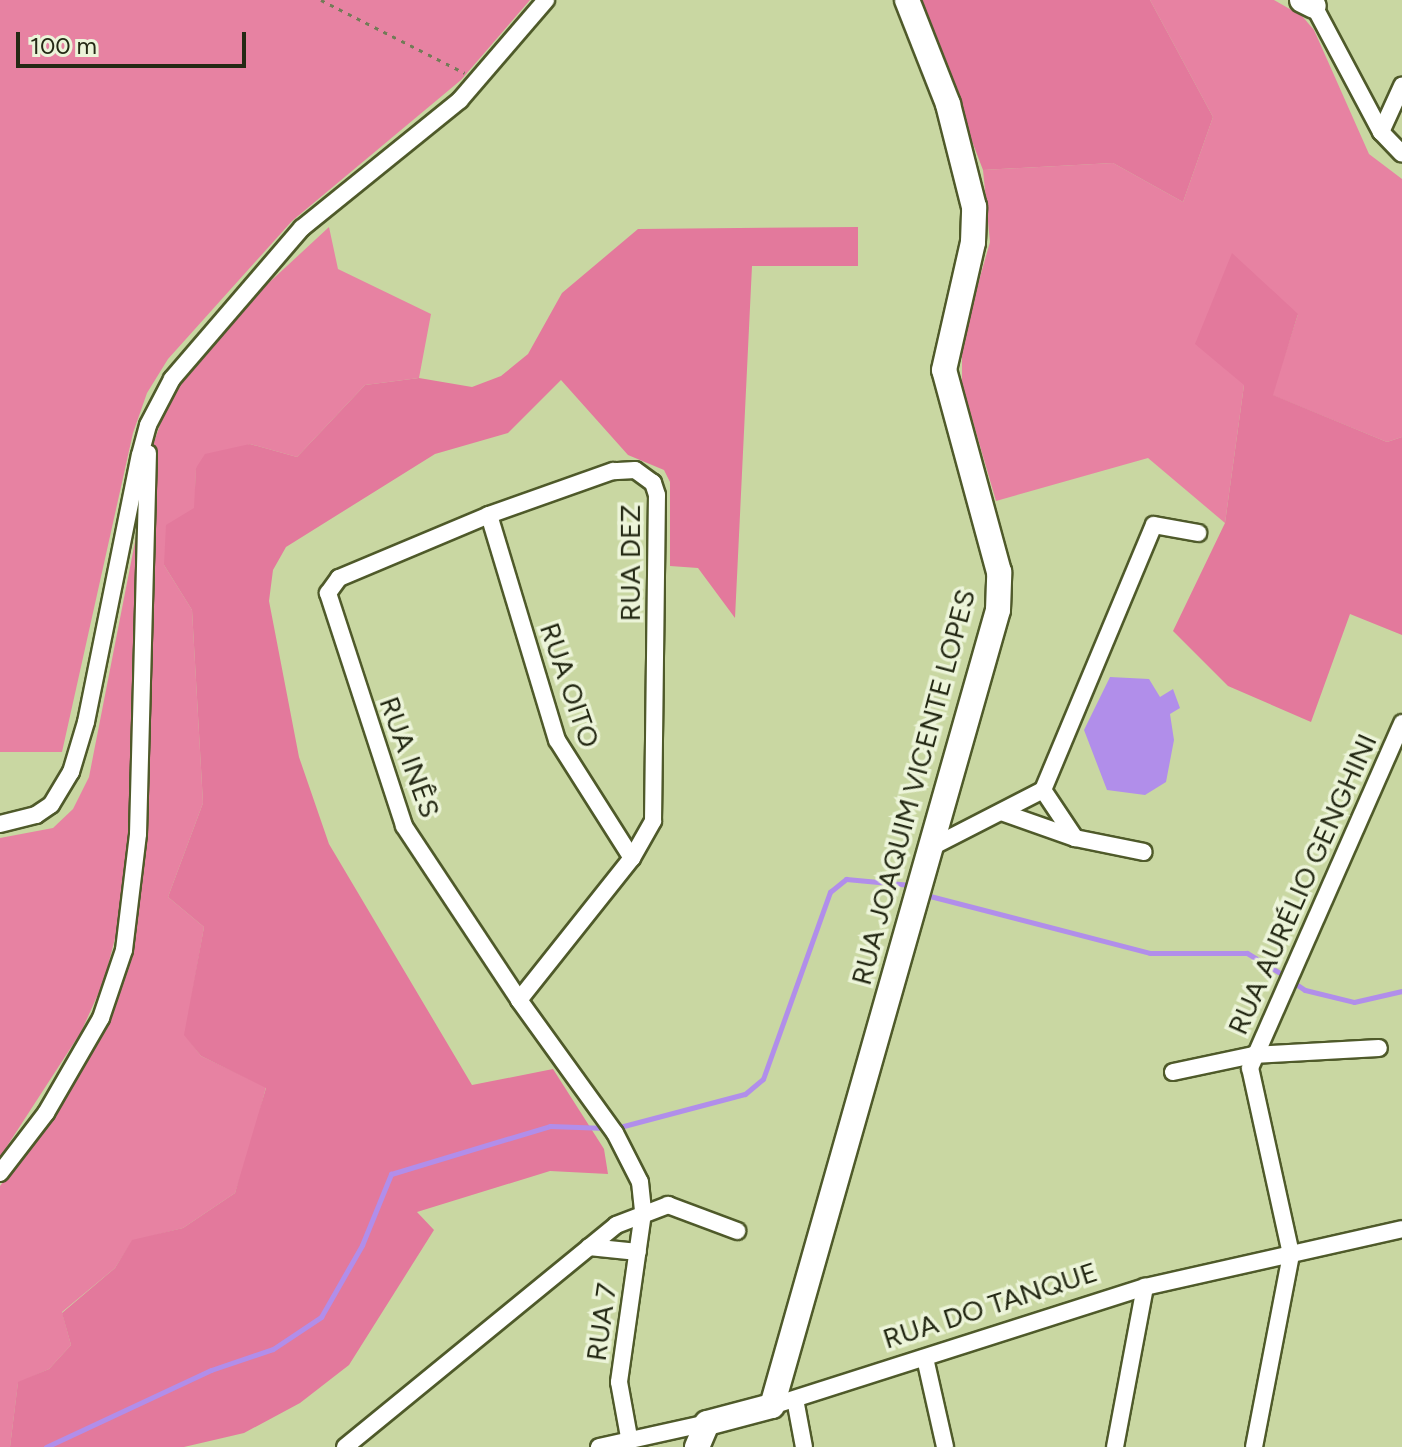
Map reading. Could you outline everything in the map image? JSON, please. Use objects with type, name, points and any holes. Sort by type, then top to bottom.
[{"type":"street","points":[[0,824],[36,815],[51,805],[71,772],[148,425],[172,379],[302,228],[479,81],[546,0]]},
{"type":"street","name":"RUA JOAQUIM VICENTE LOPES","points":[[804,1447],[783,1403],[920,874],[1000,590],[944,370],[970,262],[974,207],[948,104],[907,0]]},
{"type":"street","points":[[1311,2],[1381,132],[1402,154]]},
{"type":"street","points":[[1381,132],[1402,86]]},
{"type":"street","points":[[0,1173],[46,1113],[101,1018],[124,950],[138,834],[148,425]]},
{"type":"street","name":"RUA DEZ","points":[[329,600],[330,586],[339,578],[489,515],[624,469],[644,474],[653,483],[657,495],[656,804],[648,834],[632,858]]},
{"type":"street","name":"RUA OITO","points":[[489,515],[557,740],[632,858]]},
{"type":"street","points":[[928,849],[1004,813],[1043,790],[1152,528],[1161,523],[1198,533]]},
{"type":"street","name":"RUA INÊS","points":[[329,600],[404,826],[519,1000],[626,1151],[640,1182],[643,1213]]},
{"type":"street","name":"RUA AURÉLIO GENGHINI","points":[[1291,1254],[1252,1093],[1253,1055],[1402,723]]},
{"type":"street","points":[[1043,790],[1075,838]]},
{"type":"street","points":[[1004,813],[1075,838],[1144,852]]},
{"type":"street","points":[[519,1000],[632,858]]},
{"type":"street","points":[[1173,1072],[1253,1055],[1379,1048]]},
{"type":"street","points":[[345,1447],[368,1440],[609,1229],[643,1213],[678,1206],[737,1231]]},
{"type":"street","name":"RUA 7","points":[[629,1437],[619,1382],[643,1213]]},
{"type":"street","name":"RUA DO TANQUE","points":[[599,1447],[629,1437],[707,1423],[783,1403],[1145,1287],[1402,1229]]},
{"type":"street","points":[[589,1247],[638,1252]]},
{"type":"street","points":[[1254,1447],[1291,1254]]},
{"type":"street","points":[[1115,1447],[1145,1287]]},
{"type":"street","points":[[925,1358],[945,1447]]},
{"type":"street","points":[[697,1447],[707,1423]]},
{"type":"path","points":[[321,0],[479,81]]},
{"type":"shaded area","points":[[0,0],[530,0],[461,80],[292,221],[168,359],[147,393],[133,433],[62,752],[0,752]]},
{"type":"shaded area","points":[[918,0],[1150,0],[1213,117],[1183,202],[1113,163],[983,170]]},
{"type":"shaded area","points":[[1150,0],[1274,0],[1302,16],[1314,30],[1369,154],[1402,179],[1402,437],[1387,442],[1272,395],[1298,314],[1244,385],[1225,523],[1148,458],[996,501],[962,384],[962,340],[990,242],[983,170],[1113,163],[1183,202],[1213,117]]},
{"type":"shaded area","points":[[329,227],[338,269],[431,314],[419,378],[365,385],[297,457],[250,444],[196,468],[195,508],[164,565],[192,610],[203,803],[168,897],[204,927],[185,1035],[201,1056],[266,1087],[251,1146],[235,1193],[183,1228],[132,1241],[115,1268],[62,1312],[71,1345],[49,1369],[18,1383],[10,1447],[0,1447],[0,1186],[60,1104],[95,1044],[118,994],[134,941],[143,876],[155,565],[154,442],[168,402],[191,367],[246,304]]},
{"type":"shaded area","points":[[858,227],[858,266],[752,266],[735,618],[698,568],[670,566],[670,482],[664,470],[628,455],[561,380],[508,433],[435,454],[286,547],[273,570],[269,601],[299,757],[329,844],[472,1085],[553,1069],[604,1149],[608,1174],[550,1171],[417,1212],[434,1230],[349,1365],[300,1403],[244,1433],[184,1447],[10,1447],[18,1382],[49,1369],[71,1345],[62,1313],[115,1268],[132,1240],[183,1228],[235,1193],[266,1088],[201,1056],[184,1035],[204,927],[168,897],[203,803],[192,610],[164,565],[166,525],[194,508],[196,468],[205,454],[250,444],[297,457],[365,385],[419,378],[472,387],[501,376],[528,354],[562,293],[638,229]]},
{"type":"shaded area","points":[[1232,253],[1298,314],[1273,395],[1387,442],[1402,437],[1402,635],[1350,614],[1311,722],[1228,686],[1173,631],[1225,523],[1244,385],[1195,344]]},
{"type":"shaded area","points":[[142,506],[142,619],[128,860],[119,923],[104,981],[81,1032],[0,1157],[0,838],[53,828],[73,809],[89,777]]},
{"type":"shaded area","points":[[1110,677],[1149,679],[1160,697],[1173,689],[1180,708],[1170,714],[1174,740],[1166,782],[1145,795],[1107,790],[1084,730]]},
{"type":"waterway","points":[[616,1128],[745,1094],[763,1079],[830,892],[846,879],[911,885]]},
{"type":"waterway","points":[[926,895],[1150,953],[1247,953],[1285,976]]},
{"type":"waterway","points":[[1293,982],[1305,990],[1354,1002],[1402,991]]},
{"type":"waterway","points":[[46,1447],[211,1370],[273,1349],[321,1317],[362,1245],[391,1174],[550,1126],[606,1128]]}]
